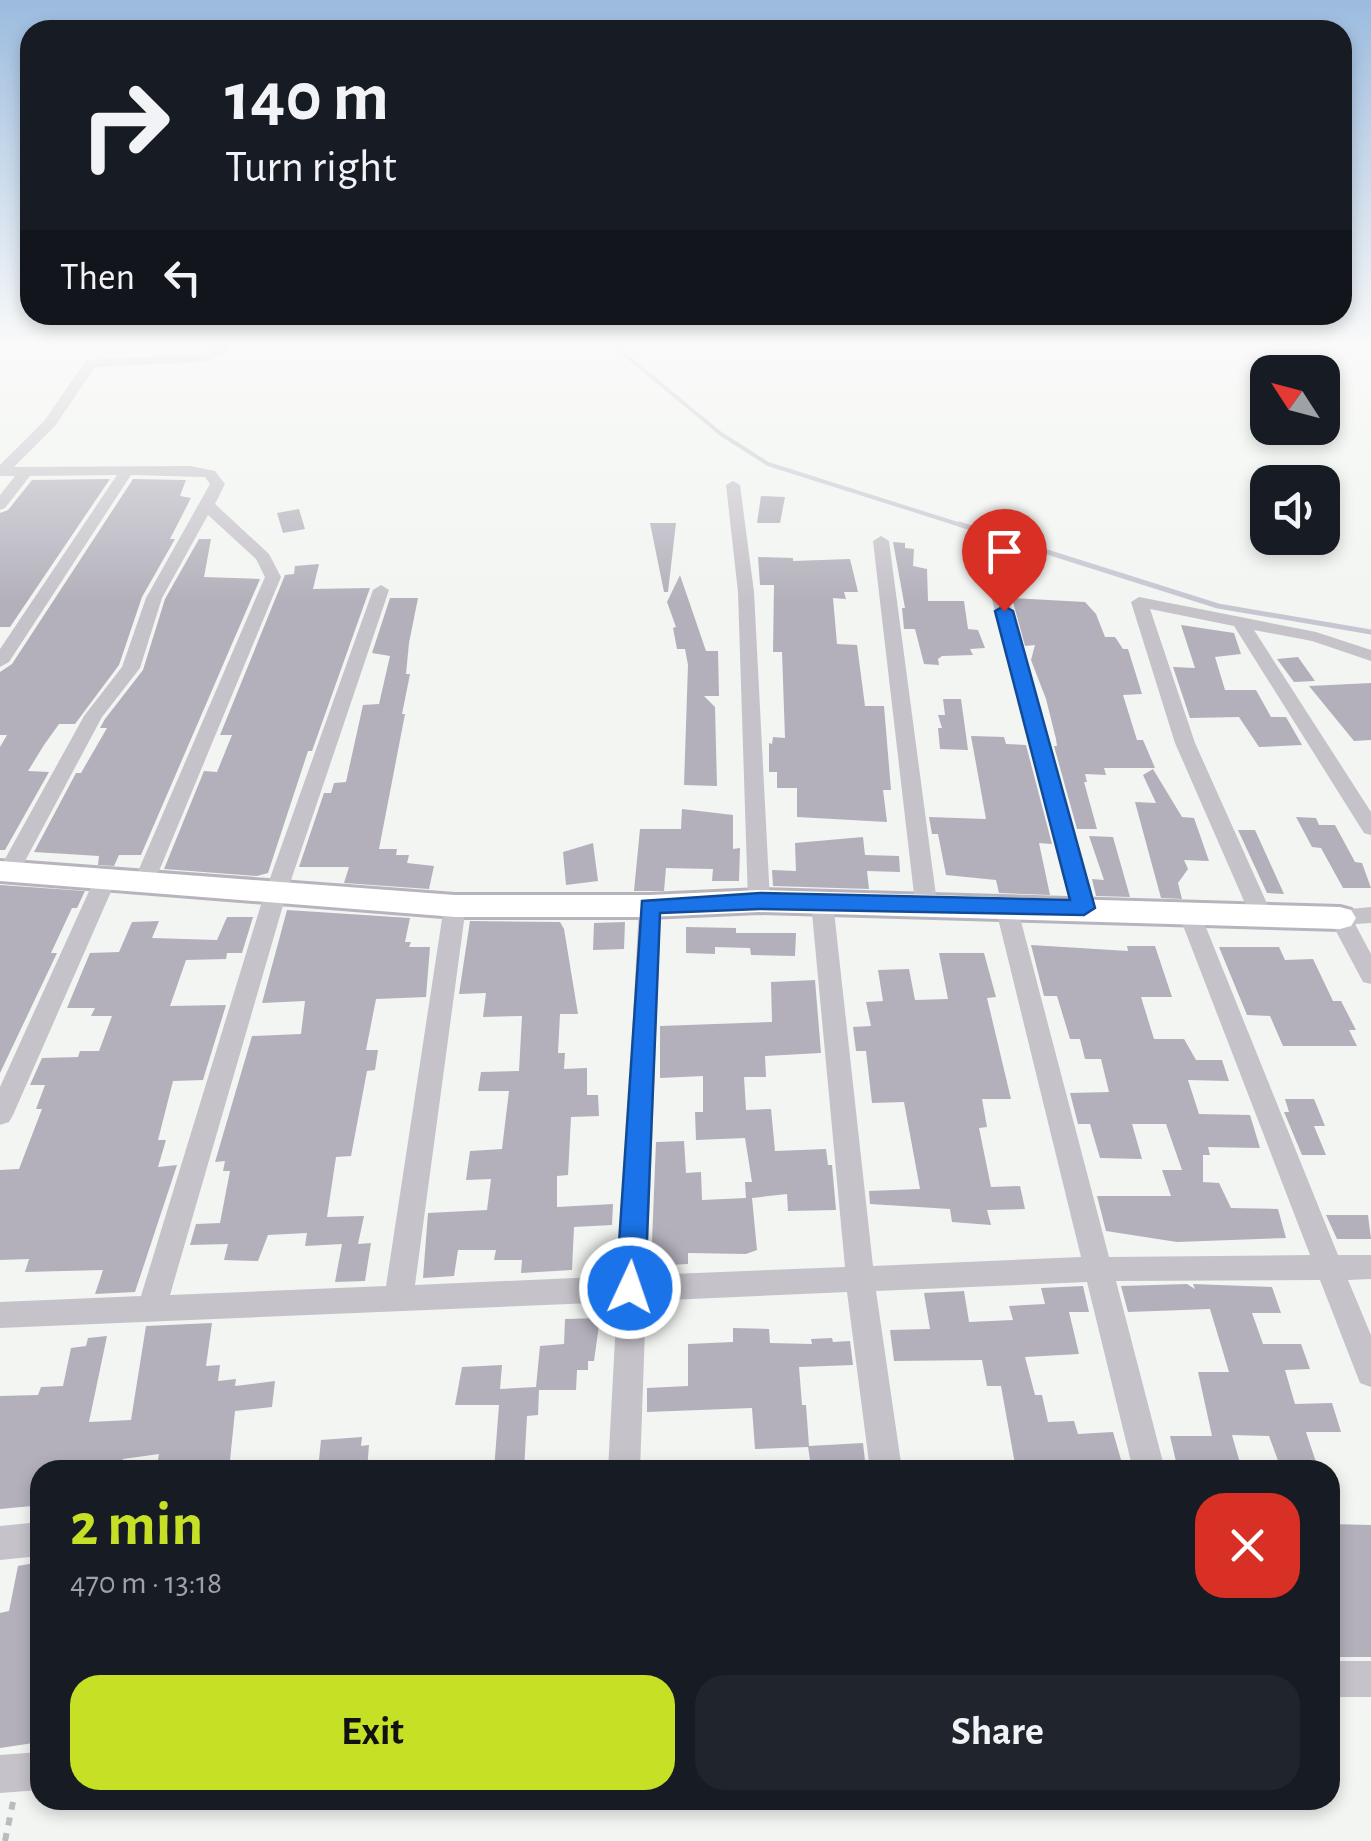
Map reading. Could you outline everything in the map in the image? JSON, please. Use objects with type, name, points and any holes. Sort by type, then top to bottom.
[{"type":"street","points":[[0,472],[43,430]]},
{"type":"street","points":[[0,472],[210,474],[218,484],[154,598],[132,668],[93,716],[4,871],[276,896],[455,906],[650,906],[760,901],[1084,908],[1262,917],[1358,928],[1371,976]]},
{"type":"street","points":[[0,662],[126,472]]},
{"type":"street","points":[[0,505],[25,473]]},
{"type":"street","points":[[733,485],[746,592],[760,901]]},
{"type":"street","points":[[144,883],[273,577],[263,557],[207,506]]},
{"type":"street","points":[[880,541],[926,904]]},
{"type":"street","points":[[992,568],[1084,908]]},
{"type":"street","points":[[152,1308],[276,896],[381,590]]},
{"type":"street","points":[[1262,917],[1185,742],[1139,602],[1316,637],[1371,656]]},
{"type":"street","points":[[1242,625],[1371,828]]},
{"type":"street","points":[[0,1114],[106,878]]},
{"type":"street","points":[[822,902],[860,1278],[885,1460]]},
{"type":"street","points":[[399,1299],[455,906]]},
{"type":"street","points":[[624,1460],[650,906]]},
{"type":"street","points":[[1006,906],[1146,1460]]},
{"type":"street","points":[[1190,914],[1371,1372]]},
{"type":"street","points":[[0,1315],[1097,1269],[1371,1267]]},
{"type":"street","points":[[0,1543],[30,1540]]},
{"type":"street","points":[[1340,1679],[1371,1680]]},
{"type":"path","points":[[5,1841],[20,1772]]},
{"type":"building","points":[[110,479],[10,627],[0,627],[0,513],[8,510],[32,480]]},
{"type":"building","points":[[133,479],[186,480],[180,496],[191,498],[170,539],[175,539],[142,597],[119,665],[75,724],[59,724],[44,745],[28,771],[49,772],[5,850],[0,850],[0,747],[7,735],[0,735],[0,672],[12,664]]},
{"type":"building","points":[[761,496],[785,497],[780,523],[757,523]]},
{"type":"building","points":[[299,509],[305,529],[283,533],[277,513]]},
{"type":"building","points":[[650,523],[676,523],[668,592],[664,592]]},
{"type":"building","points":[[199,539],[211,539],[204,577],[260,579],[141,855],[119,855],[114,866],[98,865],[99,856],[34,852],[76,773],[81,773],[107,728],[100,728],[105,719],[143,670],[165,599]]},
{"type":"building","points":[[893,542],[914,549],[913,566],[927,569],[928,601],[964,601],[968,629],[978,630],[985,648],[970,649],[973,655],[942,656],[939,665],[924,664],[915,629],[904,629],[905,608]]},
{"type":"building","points":[[758,557],[793,561],[850,559],[858,592],[844,592],[846,599],[833,598],[837,644],[857,645],[865,706],[884,706],[891,790],[883,790],[887,822],[797,817],[797,788],[777,788],[777,772],[769,772],[769,743],[772,744],[773,737],[785,738],[782,652],[773,652],[774,585],[760,585]]},
{"type":"building","points":[[319,564],[313,589],[370,588],[312,751],[308,751],[268,873],[257,876],[164,869],[204,771],[217,772],[232,735],[220,735],[285,575],[294,574],[295,566]]},
{"type":"building","points":[[680,575],[706,651],[718,651],[719,696],[704,696],[715,707],[717,786],[684,785],[688,665],[685,649],[677,649],[673,628],[676,627],[667,602]]},
{"type":"building","points":[[390,598],[418,598],[409,643],[405,714],[379,849],[397,849],[396,855],[409,855],[407,863],[434,866],[429,889],[344,883],[349,867],[299,867],[324,793],[331,793],[334,783],[346,782],[363,705],[379,704],[390,656],[372,653]]},
{"type":"building","points":[[1012,598],[1085,602],[1096,614],[1105,637],[1115,637],[1123,649],[1128,649],[1142,694],[1123,695],[1137,740],[1143,740],[1155,768],[1104,768],[1106,775],[1085,774],[1097,829],[1077,829],[1054,746],[1056,739],[1046,699],[1031,660],[1035,645],[1025,646]]},
{"type":"building","points":[[1181,625],[1234,633],[1241,654],[1215,657],[1225,690],[1256,690],[1271,717],[1286,717],[1302,745],[1259,747],[1239,717],[1190,718],[1173,667],[1195,668]]},
{"type":"building","points":[[1298,657],[1315,681],[1294,682],[1277,659]]},
{"type":"building","points":[[1371,683],[1371,740],[1354,741],[1309,686]]},
{"type":"building","points":[[943,699],[961,699],[968,750],[940,749],[938,728],[942,728],[938,715],[945,715]]},
{"type":"building","points":[[971,736],[1004,737],[1006,744],[1026,745],[1052,844],[1039,843],[1050,895],[999,893],[996,880],[946,875],[938,834],[932,834],[929,817],[986,819]]},
{"type":"building","points":[[1153,769],[1182,817],[1194,818],[1209,861],[1184,860],[1188,869],[1178,883],[1182,899],[1161,898],[1135,802],[1156,803],[1143,775]]},
{"type":"building","points":[[682,809],[733,815],[733,849],[740,848],[739,881],[712,881],[713,869],[666,868],[664,891],[634,891],[640,829],[681,829]]},
{"type":"building","points":[[1296,817],[1316,818],[1319,825],[1335,825],[1355,862],[1362,863],[1371,888],[1343,888],[1321,848],[1312,847]]},
{"type":"building","points":[[1238,830],[1255,830],[1284,894],[1267,893]]},
{"type":"building","points":[[1089,836],[1113,837],[1130,897],[1096,896],[1092,879],[1104,880]]},
{"type":"building","points":[[863,837],[865,855],[899,856],[900,872],[867,871],[869,889],[773,886],[772,870],[796,871],[795,843]]},
{"type":"building","points":[[593,843],[598,881],[566,885],[563,852]]},
{"type":"building","points":[[0,885],[85,891],[77,908],[72,908],[51,953],[57,953],[0,1073]]},
{"type":"building","points":[[287,910],[410,918],[405,942],[411,942],[409,947],[430,947],[426,997],[376,999],[366,1050],[378,1050],[375,1070],[367,1071],[351,1156],[336,1157],[327,1217],[364,1216],[358,1244],[371,1243],[365,1281],[335,1282],[342,1244],[305,1246],[307,1233],[268,1235],[258,1261],[224,1260],[228,1244],[190,1245],[196,1224],[220,1223],[230,1171],[223,1171],[225,1161],[215,1162],[252,1036],[301,1034],[305,1001],[262,1003]]},
{"type":"building","points":[[227,917],[253,917],[242,953],[227,953],[226,959],[186,960],[170,1006],[226,1005],[203,1080],[173,1081],[158,1140],[166,1140],[158,1167],[177,1165],[135,1292],[95,1294],[103,1270],[25,1272],[29,1259],[0,1260],[0,1170],[19,1169],[42,1109],[36,1109],[45,1085],[30,1085],[42,1058],[78,1057],[80,1051],[99,1051],[112,1016],[91,1016],[95,1008],[67,1008],[90,953],[119,952],[132,922],[159,921],[152,938],[217,940]]},
{"type":"building","points":[[470,921],[560,922],[564,929],[578,1014],[560,1014],[558,1053],[565,1053],[564,1069],[587,1068],[587,1095],[598,1095],[599,1116],[571,1117],[568,1175],[557,1176],[557,1207],[613,1204],[612,1225],[574,1227],[572,1270],[521,1273],[522,1260],[494,1260],[496,1250],[458,1250],[454,1276],[423,1278],[428,1213],[487,1210],[491,1179],[466,1180],[470,1151],[502,1149],[509,1091],[478,1091],[481,1072],[519,1071],[522,1016],[483,1017],[486,993],[459,994]]},
{"type":"building","points":[[625,922],[624,949],[593,950],[594,923]]},
{"type":"building","points":[[686,927],[736,928],[736,933],[796,933],[795,956],[751,955],[750,948],[715,947],[715,954],[686,953]]},
{"type":"building","points":[[1031,945],[1128,951],[1127,946],[1155,946],[1172,997],[1141,997],[1154,1039],[1184,1039],[1196,1060],[1222,1060],[1229,1081],[1188,1080],[1199,1114],[1250,1115],[1260,1148],[1208,1147],[1210,1155],[1203,1155],[1203,1182],[1219,1183],[1231,1208],[1278,1209],[1286,1238],[1177,1242],[1106,1231],[1097,1196],[1171,1196],[1162,1170],[1182,1170],[1166,1124],[1132,1124],[1142,1159],[1100,1158],[1090,1124],[1078,1124],[1070,1093],[1109,1092],[1101,1059],[1085,1059],[1080,1039],[1070,1039],[1057,996],[1044,996]]},
{"type":"building","points":[[1219,947],[1279,947],[1285,960],[1313,959],[1333,1001],[1341,1001],[1356,1030],[1349,1030],[1357,1046],[1283,1046],[1270,1016],[1247,1015]]},
{"type":"building","points":[[939,953],[984,953],[996,997],[987,998],[1011,1099],[982,1099],[987,1127],[979,1128],[991,1187],[1020,1186],[1025,1209],[987,1210],[991,1225],[952,1222],[950,1209],[870,1204],[869,1191],[920,1189],[904,1102],[872,1103],[866,1051],[856,1051],[853,1027],[871,1026],[866,1002],[883,1001],[878,970],[909,969],[915,1000],[948,999]]},
{"type":"building","points":[[815,980],[821,1053],[765,1056],[766,1077],[744,1077],[746,1110],[771,1109],[775,1151],[826,1149],[828,1165],[832,1165],[836,1210],[788,1211],[787,1194],[752,1198],[757,1250],[746,1254],[688,1253],[688,1264],[651,1266],[656,1142],[684,1141],[686,1173],[701,1172],[702,1200],[746,1198],[745,1182],[752,1182],[745,1138],[696,1140],[695,1112],[703,1112],[703,1076],[660,1078],[660,1026],[772,1022],[771,982]]},
{"type":"building","points":[[1285,1099],[1314,1099],[1325,1126],[1314,1126],[1326,1155],[1302,1155],[1284,1112],[1289,1112]]},
{"type":"building","points":[[1326,1215],[1368,1215],[1371,1239],[1337,1239]]},
{"type":"building","points":[[1083,1286],[1089,1312],[1069,1312],[1079,1354],[1025,1357],[1035,1395],[1042,1395],[1048,1422],[1074,1421],[1078,1434],[1113,1432],[1121,1460],[1014,1460],[1001,1386],[987,1386],[982,1360],[894,1361],[890,1330],[930,1329],[924,1293],[964,1291],[969,1322],[1013,1320],[1009,1306],[1045,1304],[1041,1288]]},
{"type":"building","points":[[1121,1286],[1272,1287],[1281,1313],[1252,1313],[1263,1344],[1301,1344],[1310,1369],[1285,1370],[1295,1404],[1332,1403],[1341,1432],[1306,1432],[1315,1460],[1278,1460],[1269,1436],[1232,1435],[1239,1460],[1176,1460],[1170,1436],[1212,1436],[1198,1372],[1229,1372],[1210,1309],[1128,1312]]},
{"type":"building","points":[[600,1318],[594,1361],[588,1361],[588,1370],[577,1370],[576,1390],[539,1390],[538,1415],[527,1416],[525,1460],[495,1460],[499,1405],[455,1405],[462,1367],[502,1365],[500,1389],[536,1387],[540,1346],[564,1344],[565,1319]]},
{"type":"building","points":[[212,1323],[206,1366],[220,1365],[218,1381],[236,1379],[235,1386],[275,1381],[272,1407],[235,1411],[230,1460],[158,1460],[159,1454],[123,1460],[30,1460],[30,1506],[0,1509],[0,1396],[38,1395],[41,1387],[63,1386],[71,1348],[86,1346],[88,1338],[107,1336],[89,1422],[131,1420],[146,1326]]},
{"type":"building","points":[[733,1328],[769,1329],[770,1343],[812,1344],[811,1339],[832,1338],[833,1342],[850,1341],[853,1365],[799,1367],[802,1405],[806,1405],[809,1446],[863,1443],[865,1460],[810,1460],[808,1447],[755,1449],[752,1408],[647,1412],[647,1388],[688,1386],[688,1344],[733,1342]]},
{"type":"building","points":[[362,1437],[361,1446],[369,1445],[368,1460],[319,1460],[321,1440]]},
{"type":"building","points":[[1340,1524],[1371,1525],[1371,1657],[1340,1657]]},
{"type":"building","points":[[30,1564],[30,1744],[0,1748],[0,1613],[9,1611],[18,1566]]},
{"type":"waterway","points":[[716,430],[768,464],[967,527]]},
{"type":"waterway","points":[[959,524],[1218,606],[1371,632]]},
{"type":"route","points":[[630,1288],[650,906],[760,901],[1084,908],[1004,611]]}]
